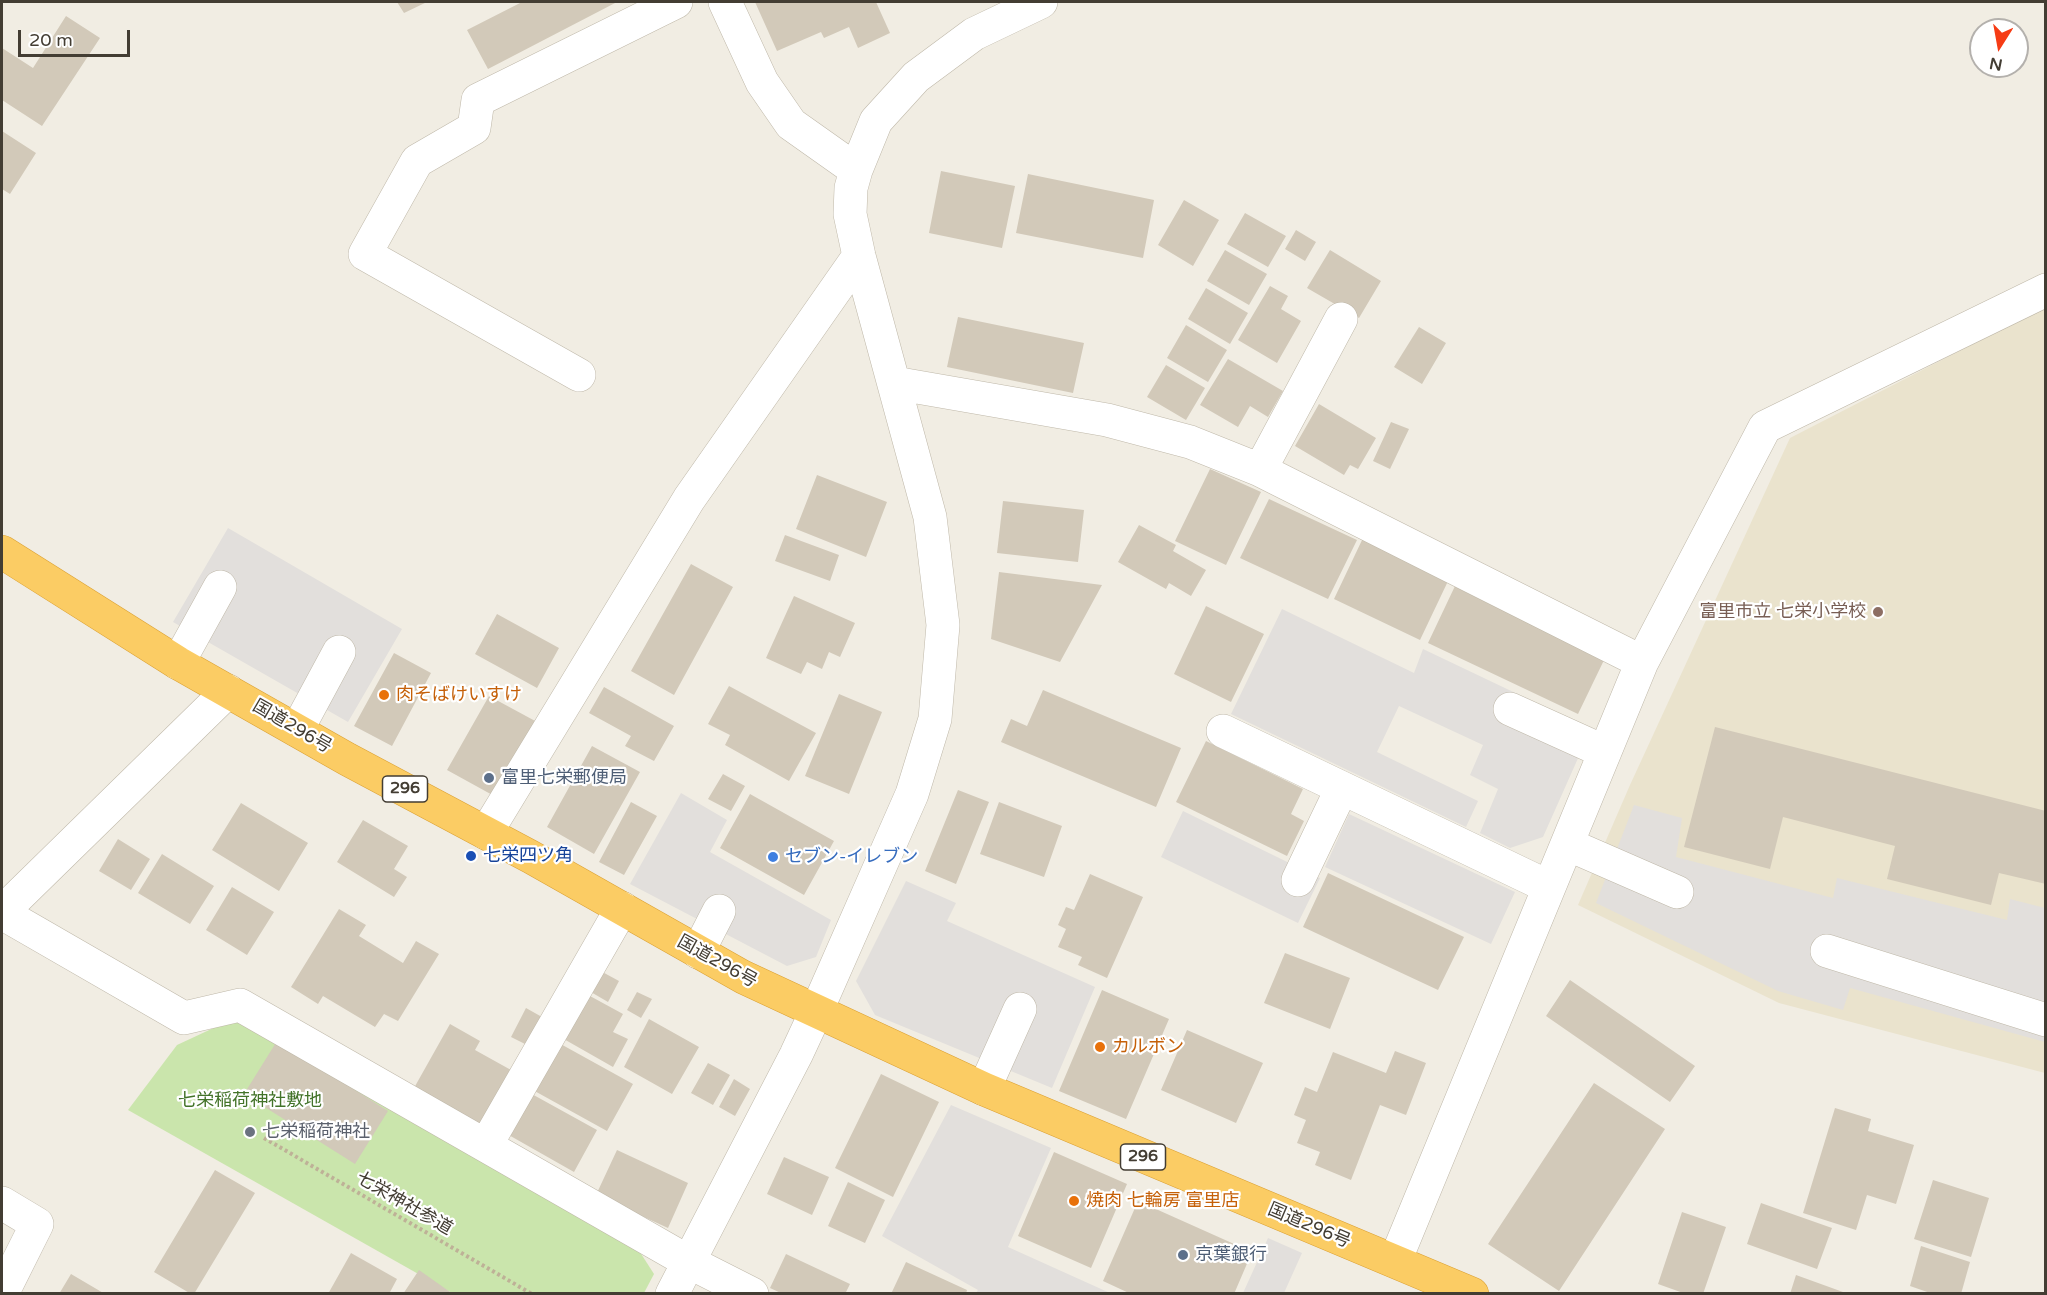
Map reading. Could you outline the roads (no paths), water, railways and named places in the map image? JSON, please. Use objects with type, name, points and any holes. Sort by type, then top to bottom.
[{"type":"highway","name":"国道296号","points":[[2,552],[178,663],[743,977],[984,1089],[1472,1293]]},
{"type":"street","points":[[579,375],[365,254],[417,161],[474,129],[478,100],[676,2]]},
{"type":"street","points":[[725,2],[762,82],[791,124],[856,170]]},
{"type":"street","points":[[672,1293],[796,1055],[816,1012],[912,794],[935,719],[943,625],[930,517],[859,256],[850,214],[851,188],[856,170],[876,121],[916,77],[974,34],[1041,2]]},
{"type":"street","points":[[486,833],[689,499],[859,256]]},
{"type":"street","points":[[1395,1261],[1642,662],[1765,427],[2046,290]]},
{"type":"street","points":[[1260,470],[1341,319]]},
{"type":"street","points":[[894,383],[1107,420],[1190,442],[1260,470],[1642,662]]},
{"type":"street","points":[[178,663],[220,586]]},
{"type":"street","points":[[297,730],[339,652]]},
{"type":"street","points":[[228,691],[2,912],[184,1018],[240,1005],[689,1262],[752,1293]]},
{"type":"street","points":[[1510,709],[1605,752]]},
{"type":"street","points":[[1223,731],[1549,887]]},
{"type":"street","points":[[1298,880],[1342,788]]},
{"type":"street","points":[[1567,844],[1677,892]]},
{"type":"street","points":[[486,1145],[622,908]]},
{"type":"street","points":[[698,952],[719,911]]},
{"type":"street","points":[[1827,951],[2046,1020]]},
{"type":"street","points":[[984,1089],[1020,1008]]},
{"type":"street","points":[[2,1203],[37,1224],[2,1293]]},
{"type":"place","name":"富里市立 七栄小学校","points":[[1878,612]]},
{"type":"place","name":"肉そばけいすけ","points":[[384,695]]},
{"type":"place","name":"富里七栄郵便局","points":[[489,778]]},
{"type":"place","name":"七栄四ツ角","points":[[471,856]]},
{"type":"place","name":"セブン-イレブン","points":[[773,857]]},
{"type":"place","name":"カルボン","points":[[1100,1047]]},
{"type":"place","name":"七栄稲荷神社","points":[[250,1132]]},
{"type":"place","name":"焼肉 七輪房 富里店","points":[[1074,1201]]},
{"type":"place","name":"京葉銀行","points":[[1183,1255]]},
{"type":"park label","name":"七栄稲荷神社敷地","points":[[250,1101]]}]
